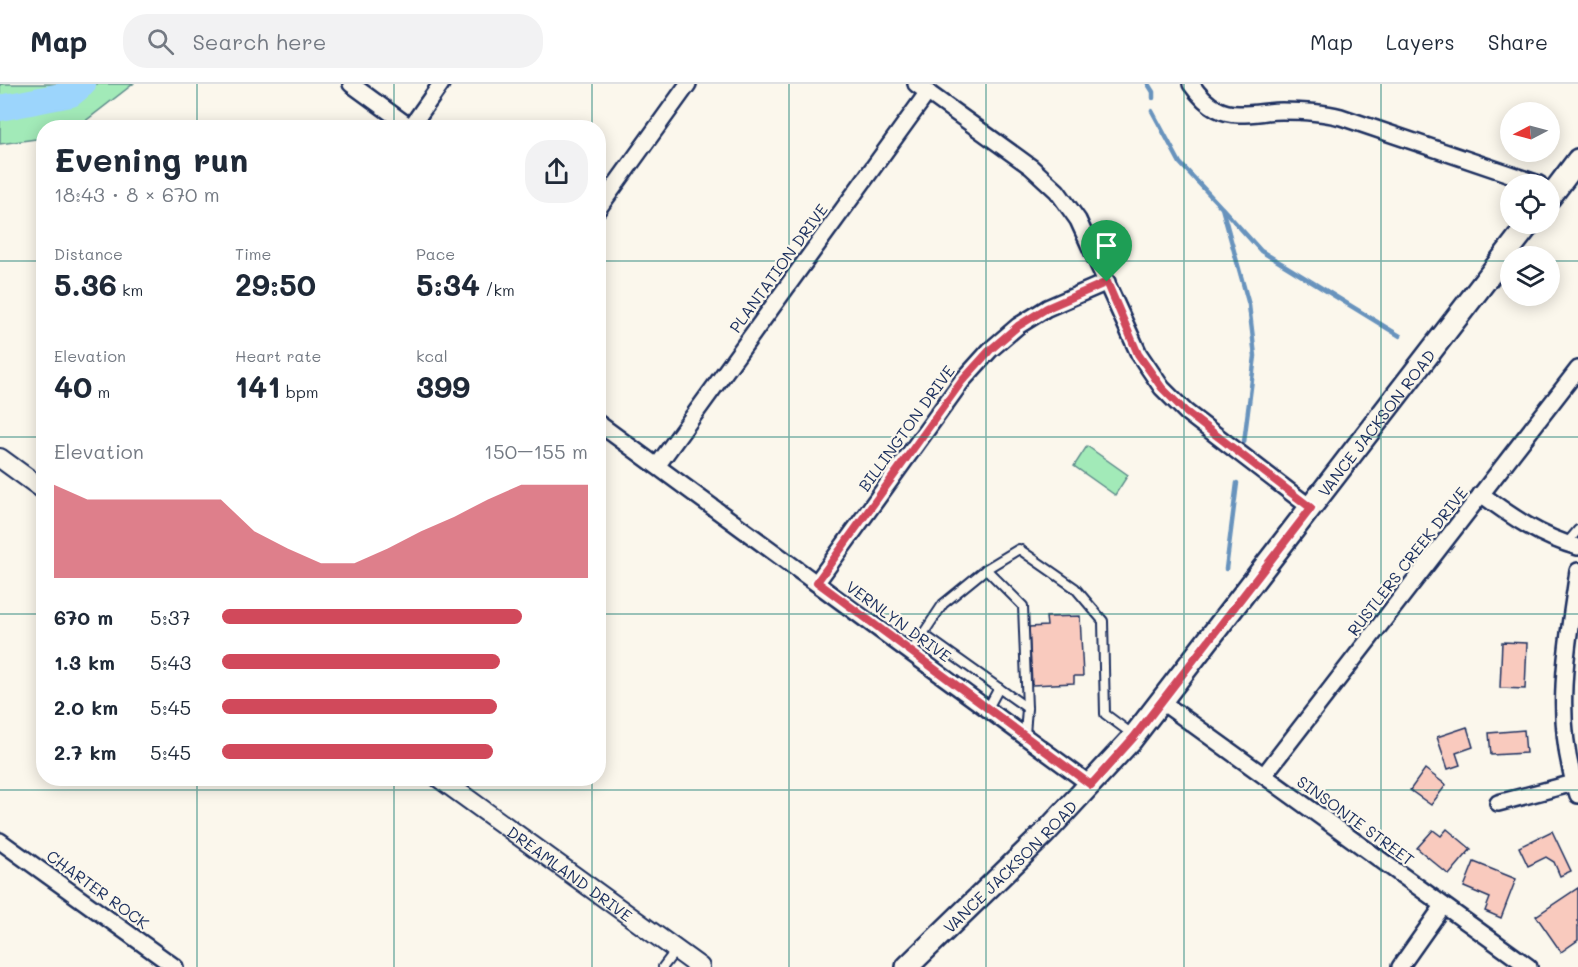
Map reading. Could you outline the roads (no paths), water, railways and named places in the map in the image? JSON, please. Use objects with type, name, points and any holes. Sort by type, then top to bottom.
[{"type":"main road","points":[[1560,178],[1578,161]]},
{"type":"main road","name":"VANCE JACKSON ROAD","points":[[908,967],[1091,785],[1134,737],[1521,234]]},
{"type":"street","points":[[351,84],[400,120]]},
{"type":"street","points":[[415,120],[441,84]]},
{"type":"street","points":[[606,198],[688,84]]},
{"type":"street","points":[[1191,84],[1219,111],[1241,114],[1281,111],[1312,112],[1341,117],[1503,174]]},
{"type":"street","points":[[922,88],[1031,167],[1057,191],[1078,220],[1138,354],[1162,388],[1186,412],[1311,508]]},
{"type":"street","name":"PLANTATION DRIVE","points":[[657,466],[922,88]]},
{"type":"street","name":"BILLINGTON DRIVE","points":[[817,582],[962,381],[990,350],[1018,326],[1047,308],[1107,282]]},
{"type":"street","name":"RUSTLERS CREEK DRIVE","points":[[1264,775],[1578,369]]},
{"type":"street","name":"VERNLYN DRIVE","points":[[606,429],[1091,785]]},
{"type":"street","points":[[0,458],[36,484]]},
{"type":"street","points":[[1481,494],[1525,526],[1572,546]]},
{"type":"street","points":[[1498,803],[1576,789],[1567,750],[1563,717],[1563,679],[1578,571]]},
{"type":"street","name":"SINSONTE STREET","points":[[1162,702],[1529,967]]},
{"type":"street","name":"DREAMLAND DRIVE","points":[[450,786],[700,967]]},
{"type":"street","name":"CHARTER ROCK","points":[[0,841],[175,967]]},
{"type":"street","points":[[1400,967],[1443,906]]},
{"type":"lane","points":[[1572,546],[1578,530]]},
{"type":"lane","points":[[911,652],[944,604],[986,569],[1019,549],[1075,588],[1103,621],[1106,714],[1134,737]]},
{"type":"lane","points":[[986,569],[1023,606],[1027,708],[1025,735]]},
{"type":"lane","points":[[923,634],[1027,708]]},
{"type":"lane","points":[[988,708],[999,688]]},
{"type":"lane","points":[[663,967],[676,950]]},
{"type":"waterway","points":[[0,108],[71,94],[83,84]]},
{"type":"waterway","points":[[1148,84],[1153,92],[1153,98]]},
{"type":"waterway","points":[[1152,111],[1180,163],[1222,208],[1249,305],[1255,356],[1244,442]]},
{"type":"waterway","points":[[1223,209],[1261,251],[1400,336]]},
{"type":"waterway","points":[[1226,569],[1237,483]]}]
